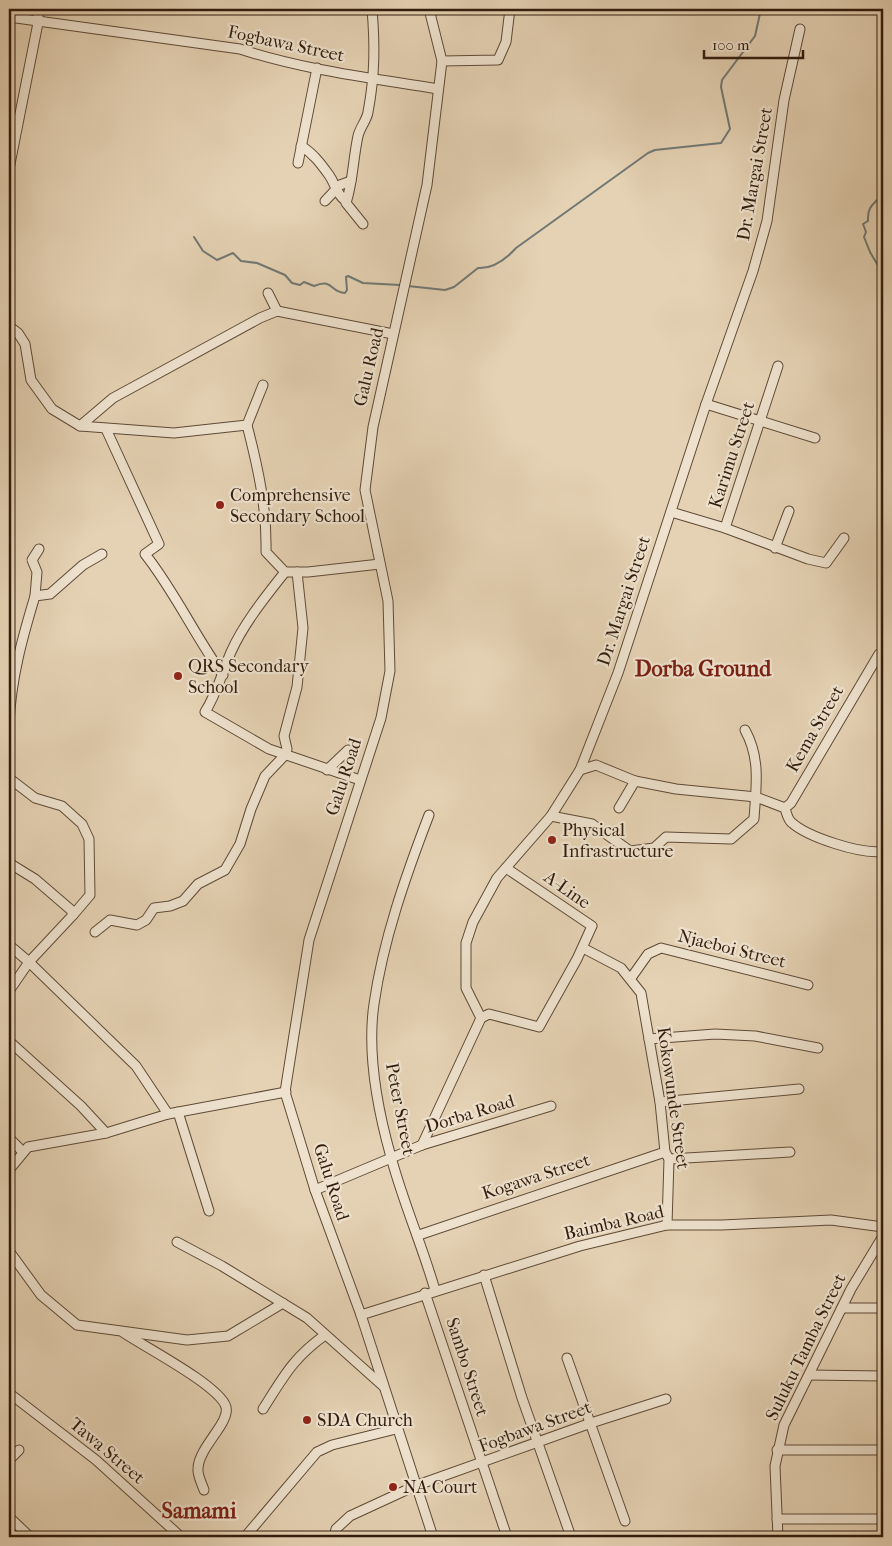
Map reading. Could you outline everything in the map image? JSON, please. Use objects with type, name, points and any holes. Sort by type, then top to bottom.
[{"type":"street","points":[[9,169],[10,150],[38,23],[38,9]]},
{"type":"street","points":[[346,202],[359,133],[368,114],[375,66],[372,9]]},
{"type":"street","name":"Galu Road","points":[[429,9],[442,61],[427,185],[373,427],[365,490],[388,601],[390,671],[382,718],[360,780],[309,940],[286,1092],[315,1190],[361,1315],[396,1429],[433,1537]]},
{"type":"street","points":[[442,61],[498,60],[506,42],[510,9]]},
{"type":"street","name":"Fogbawa Street","points":[[9,17],[38,23],[240,49],[269,59],[438,89]]},
{"type":"street","name":"Dr. Margai Street","points":[[481,1018],[466,988],[466,943],[473,922],[497,878],[551,816],[580,770],[618,673],[706,404],[744,300],[767,221],[784,100],[800,29]]},
{"type":"street","points":[[298,163],[317,68]]},
{"type":"street","points":[[301,146],[312,153],[336,188],[339,196],[363,224]]},
{"type":"street","points":[[325,201],[336,188],[351,181]]},
{"type":"street","points":[[268,293],[277,311]]},
{"type":"street","points":[[80,426],[113,398],[253,322],[277,311],[393,334]]},
{"type":"street","points":[[9,326],[18,333],[25,344],[31,380],[52,409],[80,426],[106,430],[174,433],[247,425]]},
{"type":"street","name":"Karimu Street","points":[[671,512],[725,528],[778,366]]},
{"type":"street","points":[[263,385],[247,425],[258,468],[267,520],[266,552],[286,572],[380,564]]},
{"type":"street","points":[[706,404],[815,438]]},
{"type":"street","points":[[106,430],[159,544],[145,554],[164,578],[207,653],[223,675]]},
{"type":"street","points":[[775,548],[789,511]]},
{"type":"street","points":[[725,528],[775,548],[826,563],[844,538]]},
{"type":"street","points":[[9,724],[10,690],[19,650],[35,596],[37,572],[32,560],[39,549]]},
{"type":"street","points":[[35,596],[50,594],[83,565],[102,554]]},
{"type":"street","points":[[286,572],[263,599],[231,650],[216,695],[205,712],[269,749],[360,780]]},
{"type":"street","points":[[95,932],[110,920],[137,926],[146,920],[154,908],[170,906],[182,900],[198,884],[225,870],[240,844],[251,809],[265,776],[286,756],[287,749],[284,736],[297,687],[303,628],[297,572]]},
{"type":"street","name":"Kema Street","points":[[785,808],[791,804],[879,654]]},
{"type":"street","points":[[551,816],[592,824],[630,851],[654,848],[666,837],[730,838],[754,819],[758,766],[753,744],[745,730]]},
{"type":"street","points":[[327,770],[348,750]]},
{"type":"street","points":[[580,770],[596,765],[634,781],[676,789],[756,797],[785,808],[790,821],[809,833],[855,849],[874,853],[883,851]]},
{"type":"street","points":[[9,778],[35,798],[62,806],[82,824],[89,839],[90,895],[29,962],[9,991]]},
{"type":"street","points":[[619,808],[634,781]]},
{"type":"street","name":"Peter Street","points":[[429,815],[410,866],[385,952],[374,1005],[373,1058],[378,1099],[391,1158],[419,1235],[435,1290]]},
{"type":"street","points":[[9,863],[35,879],[71,910],[73,915]]},
{"type":"street","name":"A-Line","points":[[506,868],[592,926],[583,948]]},
{"type":"street","points":[[9,945],[136,1066],[173,1113],[209,1211]]},
{"type":"street","points":[[422,1145],[481,1018],[489,1014],[539,1028],[583,948],[621,968],[631,978]]},
{"type":"street","name":"Njaeboi Street","points":[[631,978],[648,954],[661,948],[808,985]]},
{"type":"street","name":"Kokowunde Street","points":[[631,978],[641,994],[660,1102],[667,1156],[667,1225]]},
{"type":"street","points":[[649,1039],[715,1034],[755,1036],[818,1048]]},
{"type":"street","points":[[9,1041],[81,1106],[106,1133]]},
{"type":"street","points":[[660,1102],[799,1089]]},
{"type":"street","points":[[9,1170],[28,1147],[106,1133],[173,1113],[286,1092]]},
{"type":"street","name":"Dorba Road","points":[[315,1190],[422,1145],[551,1106]]},
{"type":"street","points":[[9,1138],[23,1152]]},
{"type":"street","name":"Kogawa Street","points":[[419,1235],[667,1156],[790,1152]]},
{"type":"street","name":"Baimba Road","points":[[361,1315],[425,1293],[580,1246],[667,1225],[722,1225],[831,1220],[883,1227]]},
{"type":"street","name":"Suluku Tamba Street","points":[[778,1537],[774,1483],[777,1450],[784,1424],[859,1275],[883,1236]]},
{"type":"street","points":[[177,1242],[222,1266],[307,1318],[383,1386]]},
{"type":"street","points":[[9,1251],[41,1295],[77,1325],[187,1340],[228,1336],[283,1303]]},
{"type":"street","points":[[484,1275],[522,1398],[571,1537]]},
{"type":"street","name":"Sambo Street","points":[[425,1293],[507,1537]]},
{"type":"street","points":[[842,1308],[883,1308]]},
{"type":"street","points":[[120,1331],[206,1384],[226,1406],[224,1423],[213,1433],[203,1451],[197,1470],[204,1490]]},
{"type":"street","points":[[263,1409],[292,1363],[304,1350],[325,1335]]},
{"type":"street","points":[[567,1358],[625,1521]]},
{"type":"street","points":[[809,1375],[883,1376]]},
{"type":"street","name":"Tawa Street","points":[[9,1393],[96,1460],[181,1537]]},
{"type":"street","name":"Fogbawa Street","points":[[334,1537],[336,1530],[350,1516],[416,1486],[482,1464],[591,1423],[666,1399]]},
{"type":"street","points":[[245,1537],[317,1452],[332,1446],[396,1429]]},
{"type":"street","points":[[9,1460],[19,1450]]},
{"type":"street","points":[[777,1450],[883,1450]]},
{"type":"street","points":[[9,1517],[30,1537]]},
{"type":"street","points":[[777,1519],[883,1519]]},
{"type":"waterway","points":[[408,286],[445,290],[454,287],[478,268],[489,267],[508,256],[516,248],[648,153],[655,150],[721,143],[730,129],[721,87],[722,80],[755,36],[761,9]]},
{"type":"waterway","points":[[883,105],[879,115],[883,119]]},
{"type":"waterway","points":[[883,123],[883,128]]},
{"type":"waterway","points":[[883,192],[871,207],[868,221],[863,224],[866,232],[864,237],[870,252],[883,274]]},
{"type":"waterway","points":[[194,237],[203,251],[217,260],[233,253],[241,261],[257,263],[285,275],[292,283],[300,285],[304,282],[314,286],[328,284],[336,290],[345,293],[347,290],[346,277],[348,276],[363,283],[400,285]]},
{"type":"waterway","points":[[9,413],[11,407],[11,378]]},
{"type":"place","name":"Comprehensive Secondary School","points":[[220,505]]},
{"type":"place","name":"QRS Secondary School","points":[[178,676]]},
{"type":"place","name":"Physical Infrastructure","points":[[552,840]]},
{"type":"place","name":"SDA Church","points":[[307,1420]]},
{"type":"place","name":"NA Court","points":[[393,1487]]},
{"type":"district","name":"Dorba Ground","points":[[703,669]]},
{"type":"district","name":"Samami","points":[[199,1511]]}]
